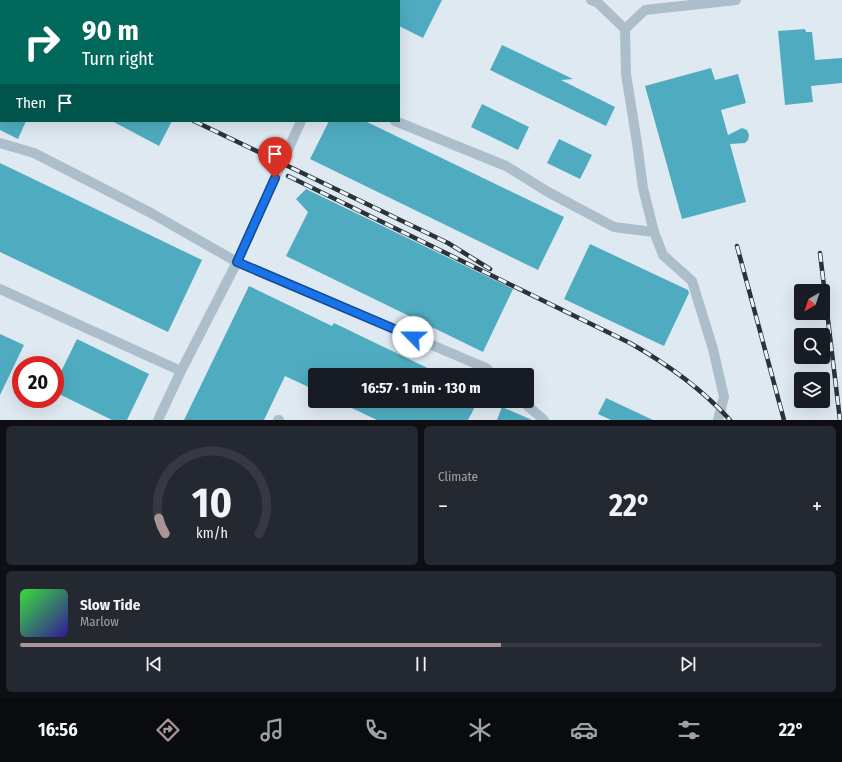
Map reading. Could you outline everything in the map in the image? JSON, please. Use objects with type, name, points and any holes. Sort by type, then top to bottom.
[{"type":"lane","points":[[625,29],[645,10],[736,0]]},
{"type":"lane","points":[[597,1],[625,29],[626,74],[643,188],[654,232],[663,255],[692,280],[714,349],[724,397],[718,420]]},
{"type":"lane","points":[[158,420],[181,371],[237,262],[301,122]]},
{"type":"lane","points":[[397,122],[506,166],[548,192],[614,227],[654,232]]},
{"type":"lane","points":[[0,143],[34,153],[151,213],[237,262],[486,368]]},
{"type":"lane","points":[[0,289],[181,371]]},
{"type":"lane","points":[[530,408],[544,420]]},
{"type":"building","points":[[400,0],[442,0],[423,38],[400,26]]},
{"type":"building","points":[[805,29],[806,32],[812,32],[815,60],[842,58],[842,83],[811,86],[813,102],[785,105],[778,31]]},
{"type":"building","points":[[502,45],[573,79],[561,80],[615,107],[606,126],[490,70]]},
{"type":"building","points":[[711,68],[715,80],[738,74],[746,103],[721,110],[728,135],[742,128],[747,130],[749,135],[748,140],[745,143],[730,144],[746,202],[682,219],[645,86]]},
{"type":"building","points":[[482,104],[529,127],[518,150],[471,127]]},
{"type":"building","points":[[0,122],[26,122],[18,139],[0,130]]},
{"type":"building","points":[[114,122],[171,122],[159,146]]},
{"type":"building","points":[[328,122],[367,122],[564,217],[538,270],[310,159]]},
{"type":"building","points":[[559,139],[592,155],[580,179],[547,163]]},
{"type":"building","points":[[0,163],[202,260],[168,332],[0,252]]},
{"type":"building","points":[[306,189],[513,289],[483,352],[286,256],[308,212],[296,199]]},
{"type":"building","points":[[590,244],[688,290],[689,293],[664,346],[564,299]]},
{"type":"building","points":[[249,286],[332,326],[334,323],[427,368],[308,368],[308,387],[285,376],[264,420],[184,420]]},
{"type":"building","points":[[0,334],[24,345],[19,356],[12,356],[12,370],[0,395]]},
{"type":"building","points":[[77,339],[149,374],[127,420],[112,420],[64,396],[64,366]]},
{"type":"building","points":[[606,398],[653,420],[611,420],[598,414]]},
{"type":"building","points":[[352,408],[474,408],[468,420],[377,420]]},
{"type":"building","points":[[502,408],[504,408],[532,420],[497,420]]},
{"type":"railway","points":[[196,122],[448,243],[490,269]]},
{"type":"railway","points":[[288,176],[630,343],[683,377],[707,397],[730,420]]},
{"type":"railway","points":[[737,246],[784,420]]},
{"type":"railway","points":[[820,253],[840,420]]},
{"type":"route","points":[[275,178],[237,262],[413,337]]}]
